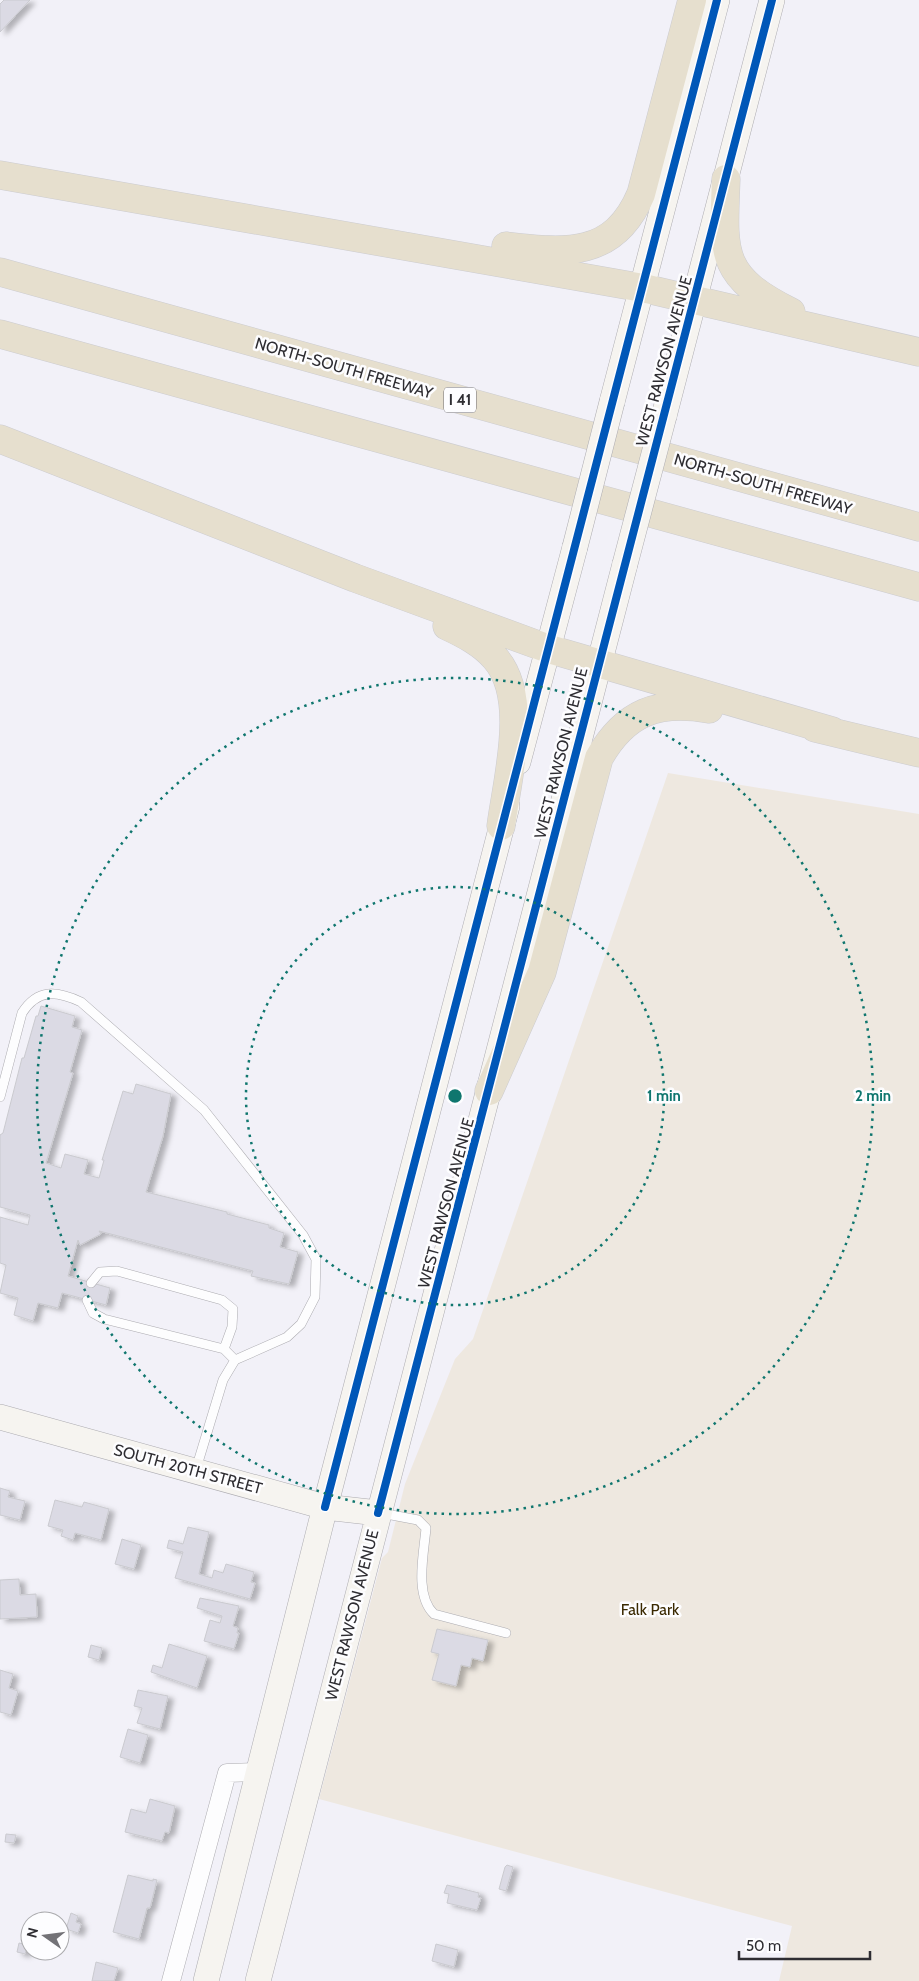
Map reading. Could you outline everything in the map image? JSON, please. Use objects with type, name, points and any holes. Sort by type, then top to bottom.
[{"type":"highway","points":[[353,235],[420,236],[559,251],[594,245],[606,238],[633,214],[642,194],[692,0]]},
{"type":"highway","points":[[0,176],[353,235],[643,288],[824,328],[919,352]]},
{"type":"highway","points":[[726,179],[724,233],[727,256],[735,271],[757,293],[824,328]]},
{"type":"highway","name":"NORTH-SOUTH FREEWAY","points":[[0,272],[919,528]]},
{"type":"highway","points":[[0,334],[919,587]]},
{"type":"highway","points":[[0,439],[355,578],[549,649],[832,731],[919,753]]},
{"type":"highway","points":[[355,578],[402,607],[458,631],[478,642],[495,658],[505,672],[511,688],[513,737],[501,826]]},
{"type":"highway","points":[[489,1091],[542,972],[599,758],[615,734],[630,721],[652,709],[684,704],[832,731]]},
{"type":"main road","points":[[206,1981],[325,1507],[717,0]]},
{"type":"main road","name":"WEST RAWSON AVENUE","points":[[258,1981],[598,664],[695,300],[772,0]]},
{"type":"main road","name":"SOUTH 20TH STREET","points":[[0,1417],[325,1507],[378,1513]]},
{"type":"street","points":[[172,1981],[227,1773],[259,1772]]},
{"type":"lane","points":[[0,1097],[22,1013],[30,1002],[45,994],[63,994],[81,1002],[204,1110],[304,1235],[316,1259],[315,1297],[301,1324],[287,1337],[235,1360],[223,1380],[195,1471]]},
{"type":"lane","points":[[91,1283],[100,1272],[117,1271],[222,1300],[233,1309],[232,1327],[224,1349]]},
{"type":"lane","points":[[87,1300],[93,1313],[104,1319],[224,1349],[235,1360]]},
{"type":"lane","points":[[378,1513],[418,1520],[426,1528],[424,1592],[427,1607],[434,1614],[506,1633]]},
{"type":"green space","name":"Falk Park","points":[[668,773],[919,814],[919,1981],[779,1981],[792,1926],[319,1799],[382,1558],[388,1552],[405,1484],[455,1359],[473,1339]]},
{"type":"building","points":[[4,0],[30,0],[0,32],[0,4]]},
{"type":"building","points":[[41,1006],[75,1016],[72,1027],[82,1030],[70,1072],[73,1073],[46,1163],[61,1168],[65,1154],[88,1160],[84,1174],[99,1178],[104,1160],[102,1160],[123,1091],[133,1094],[136,1084],[171,1094],[163,1136],[146,1192],[227,1212],[227,1214],[269,1225],[269,1228],[284,1233],[280,1247],[298,1252],[289,1284],[251,1276],[253,1271],[99,1231],[101,1234],[80,1245],[78,1240],[68,1276],[110,1288],[106,1305],[62,1293],[58,1308],[38,1303],[33,1321],[14,1315],[18,1298],[0,1293],[6,1265],[0,1263],[0,1217],[28,1225],[30,1215],[0,1207],[0,1135],[3,1133],[22,1058],[24,1058],[36,1016],[38,1016]]},
{"type":"building","points":[[0,1488],[10,1491],[8,1497],[25,1501],[20,1520],[0,1515]]},
{"type":"building","points":[[55,1500],[82,1507],[84,1502],[109,1509],[101,1540],[75,1533],[73,1540],[61,1536],[63,1530],[48,1526]]},
{"type":"building","points":[[188,1527],[209,1532],[199,1574],[212,1578],[214,1570],[223,1573],[226,1564],[254,1572],[251,1582],[255,1583],[250,1599],[175,1578],[183,1552],[167,1548],[169,1540],[183,1544]]},
{"type":"building","points":[[122,1539],[141,1545],[134,1569],[115,1564]]},
{"type":"building","points":[[19,1579],[20,1595],[36,1594],[37,1617],[0,1619],[0,1580]]},
{"type":"building","points":[[200,1598],[239,1606],[233,1626],[238,1628],[237,1633],[239,1633],[234,1649],[204,1641],[210,1620],[220,1623],[222,1616],[197,1608]]},
{"type":"building","points":[[437,1629],[488,1640],[483,1661],[472,1658],[470,1667],[461,1665],[456,1686],[432,1680],[439,1654],[431,1652]]},
{"type":"building","points":[[169,1644],[207,1656],[197,1688],[151,1672],[153,1665],[162,1668]]},
{"type":"building","points":[[91,1645],[102,1648],[99,1660],[88,1657]]},
{"type":"building","points":[[0,1670],[13,1674],[9,1688],[18,1691],[11,1715],[0,1712]]},
{"type":"building","points":[[138,1690],[168,1696],[160,1729],[137,1723],[142,1708],[134,1706]]},
{"type":"building","points":[[128,1729],[148,1735],[140,1763],[120,1757]]},
{"type":"building","points":[[150,1799],[175,1806],[169,1833],[165,1832],[162,1841],[125,1832],[131,1809],[146,1813]]},
{"type":"building","points":[[6,1834],[16,1835],[14,1843],[5,1842]]},
{"type":"building","points":[[507,1865],[513,1867],[506,1891],[499,1889]]},
{"type":"building","points":[[128,1875],[153,1881],[153,1879],[157,1880],[139,1939],[113,1932]]},
{"type":"building","points":[[447,1885],[479,1893],[478,1897],[481,1898],[477,1910],[447,1903],[449,1894],[444,1893]]},
{"type":"building","points":[[71,1913],[78,1916],[76,1922],[81,1924],[78,1933],[70,1930]]},
{"type":"building","points":[[19,1943],[20,1943],[20,1953],[17,1952]]},
{"type":"building","points":[[436,1944],[458,1950],[454,1967],[432,1961]]},
{"type":"building","points":[[96,1962],[118,1968],[114,1981],[92,1981]]},
{"type":"cycle path","points":[[325,1507],[717,0]]},
{"type":"cycle path","points":[[378,1513],[772,0]]}]
